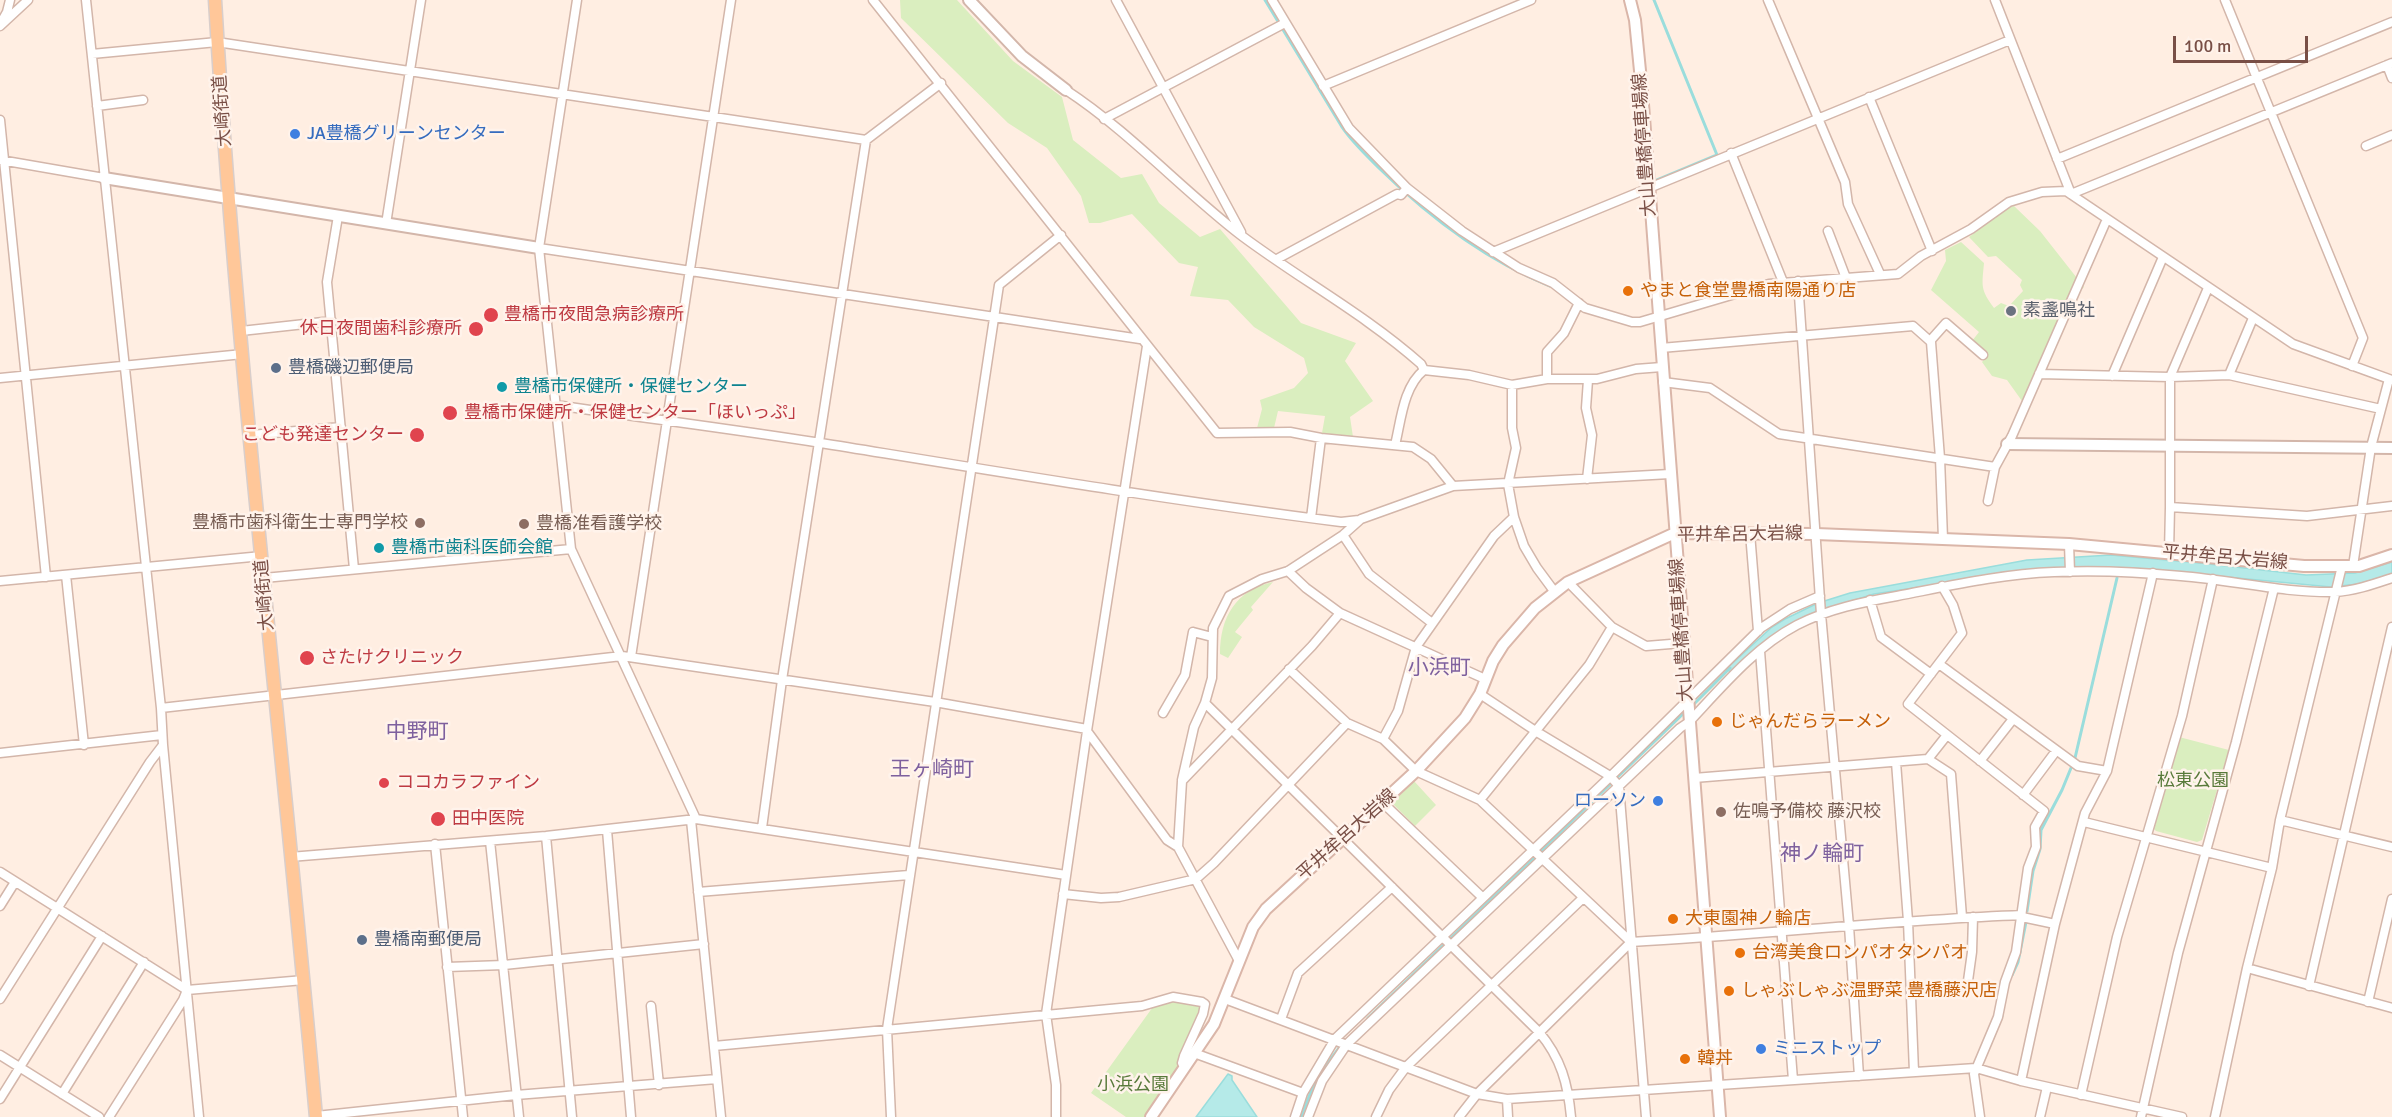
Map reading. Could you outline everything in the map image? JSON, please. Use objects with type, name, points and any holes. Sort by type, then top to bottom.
[{"type":"main road","name":"大崎街道","points":[[215,0],[243,354],[316,1117]]},
{"type":"main road","points":[[969,0],[1022,56],[1066,90]]},
{"type":"main road","name":"大山豊橋停車場線","points":[[1630,0],[1635,20],[1642,91],[1720,1117]]},
{"type":"main road","points":[[104,178],[539,248]]},
{"type":"main road","points":[[2007,444],[2392,448]]},
{"type":"main road","name":"平井牟呂大岩線","points":[[1151,1117],[1214,1024],[1252,927],[1266,909],[1416,771],[1465,718],[1480,694],[1485,679],[1503,645],[1535,608],[1568,582],[1675,533],[1816,534],[1943,539],[2069,549],[2169,553],[2345,568],[2359,566],[2392,555]]},
{"type":"street","points":[[0,24],[7,12],[10,0]]},
{"type":"street","points":[[0,24],[28,0]]},
{"type":"street","points":[[16,12],[23,12],[36,0]]},
{"type":"street","points":[[86,0],[161,708],[199,1117]]},
{"type":"street","points":[[386,224],[421,0]]},
{"type":"street","points":[[577,0],[539,248],[571,549],[626,656],[693,820],[721,1117]]},
{"type":"street","points":[[626,656],[668,421],[731,0]]},
{"type":"street","points":[[873,0],[1217,433],[1290,432],[1321,438],[1413,447],[1425,454],[1453,486]]},
{"type":"street","points":[[1116,0],[1243,236]]},
{"type":"street","points":[[1272,0],[1281,25],[1356,137],[1404,191],[1493,252],[1519,268],[1553,283],[1591,312],[1640,322],[1783,282],[1898,274],[1909,264],[1959,237],[2016,198],[2042,192],[2066,191],[2253,318],[2302,348],[2391,380],[2371,447],[2362,510],[2345,568],[2336,589],[2280,820],[2272,868],[2247,968],[2215,1117]]},
{"type":"street","points":[[1323,86],[1531,0]]},
{"type":"street","points":[[1768,0],[1845,182],[1848,204],[1880,274]]},
{"type":"street","points":[[1995,0],[2072,195]]},
{"type":"street","points":[[2224,0],[2363,338],[2352,366]]},
{"type":"street","points":[[2057,159],[2392,22]]},
{"type":"street","points":[[1104,119],[1281,25]]},
{"type":"street","points":[[1493,252],[2010,40]]},
{"type":"street","points":[[92,54],[218,42],[866,140]]},
{"type":"street","points":[[2072,195],[2389,64],[2392,78]]},
{"type":"street","points":[[762,828],[782,680],[866,140],[941,83]]},
{"type":"street","points":[[1066,90],[1104,119],[1243,236],[1385,334],[1413,357],[1424,370],[1469,375],[1512,385],[1547,379],[1588,380],[1636,369],[1662,368]]},
{"type":"street","points":[[1869,97],[1932,251]]},
{"type":"street","points":[[97,106],[143,100]]},
{"type":"street","points":[[0,120],[2,160],[46,577]]},
{"type":"street","points":[[2366,146],[2392,135]]},
{"type":"street","points":[[1731,153],[1783,282]]},
{"type":"street","points":[[2,160],[104,178]]},
{"type":"street","points":[[1277,259],[1404,191]]},
{"type":"street","points":[[338,216],[327,282],[354,569]]},
{"type":"street","points":[[1988,501],[1995,467],[2039,374],[2107,219]]},
{"type":"street","points":[[1828,231],[1846,278]]},
{"type":"street","points":[[891,1117],[887,1029],[999,285],[1060,235]]},
{"type":"street","points":[[539,248],[995,316],[1144,342]]},
{"type":"street","points":[[2112,375],[2163,257]]},
{"type":"street","points":[[1798,281],[1821,614],[1849,926],[1859,1076]]},
{"type":"street","points":[[2169,553],[2170,377],[2208,288]]},
{"type":"street","points":[[1547,379],[1547,352],[1564,333],[1579,303]]},
{"type":"street","points":[[2229,375],[2253,318]]},
{"type":"street","points":[[241,331],[332,321]]},
{"type":"street","points":[[1930,341],[1946,323],[1983,355]]},
{"type":"street","points":[[1661,348],[1913,326],[1930,341],[1940,458],[1943,539]]},
{"type":"street","points":[[1056,1117],[1056,1085],[1046,1014],[1124,492],[1144,342]]},
{"type":"street","points":[[0,378],[243,354]]},
{"type":"street","points":[[1395,445],[1406,399],[1417,376],[1424,370]]},
{"type":"street","points":[[2039,374],[2170,377],[2229,375],[2381,409]]},
{"type":"street","points":[[1587,479],[1592,435],[1586,408],[1588,380]]},
{"type":"street","points":[[1663,382],[1710,388],[1779,434],[1995,467]]},
{"type":"street","points":[[1512,385],[1512,428],[1516,448],[1508,484],[1514,517],[1524,546],[1554,591]]},
{"type":"street","points":[[556,405],[819,443],[1124,492],[1341,522],[1361,519],[1453,486],[1670,474]]},
{"type":"street","points":[[251,435],[341,426]]},
{"type":"street","points":[[1311,518],[1321,438]]},
{"type":"street","points":[[2170,507],[2307,516],[2392,506]]},
{"type":"street","points":[[1383,739],[1398,711],[1416,646],[1494,536],[1514,517]]},
{"type":"street","points":[[1178,847],[1182,781],[1194,728],[1212,678],[1214,628],[1229,596],[1262,579],[1288,572],[1343,535],[1361,519]]},
{"type":"street","points":[[1750,533],[1758,631]]},
{"type":"street","points":[[1343,535],[1369,574],[1432,623]]},
{"type":"street","points":[[264,578],[571,549]]},
{"type":"street","points":[[2069,549],[2070,572]]},
{"type":"street","points":[[0,581],[262,556]]},
{"type":"street","points":[[1288,572],[1340,613],[1485,679]]},
{"type":"street","points":[[1308,1117],[1322,1081],[1347,1044],[1760,651],[1796,625],[1821,614],[1870,600],[1942,586],[2022,575],[2070,572],[2153,573],[2274,588],[2352,590],[2392,578]]},
{"type":"street","points":[[2021,1081],[2055,924],[2085,813],[2107,771],[2153,573]]},
{"type":"street","points":[[66,575],[84,745]]},
{"type":"street","points":[[2081,1095],[2117,937],[2182,716],[2213,579]]},
{"type":"street","points":[[1568,582],[1612,627],[1646,646],[1683,643]]},
{"type":"street","points":[[1942,586],[1953,604],[1962,633],[1908,704],[2044,811],[2035,827],[2036,848],[2028,868],[2016,952],[2004,982],[1998,1017],[1976,1068],[1974,1086],[1980,1117]]},
{"type":"street","points":[[2142,1113],[2178,953],[2236,742],[2274,588]]},
{"type":"street","points":[[1295,1117],[1303,1093],[1335,1039],[1534,850],[1758,631],[1790,609],[1820,597]]},
{"type":"street","points":[[1870,600],[1881,637],[1931,674]]},
{"type":"street","points":[[1182,781],[1312,646],[1340,613]]},
{"type":"street","points":[[1480,800],[1589,665],[1612,627]]},
{"type":"street","points":[[2309,986],[2392,627]]},
{"type":"street","points":[[1163,713],[1185,675],[1193,632],[1212,637]]},
{"type":"street","points":[[1760,651],[1792,1080]]},
{"type":"street","points":[[161,708],[626,656],[935,702],[1087,730],[1167,840],[1178,847],[1238,959]]},
{"type":"street","points":[[1939,664],[2056,752],[2078,766],[2107,771]]},
{"type":"street","points":[[1289,669],[1347,723],[1383,739],[1416,771],[1480,800],[1631,942]]},
{"type":"street","points":[[1480,694],[1610,776],[1619,786],[1646,1117]]},
{"type":"street","points":[[1204,703],[1443,935],[1539,1032],[1555,1052],[1567,1081],[1571,1117]]},
{"type":"street","points":[[1980,761],[2013,719]]},
{"type":"street","points":[[1063,894],[1101,898],[1119,897],[1196,879],[1214,863],[1347,723]]},
{"type":"street","points":[[0,753],[162,735]]},
{"type":"street","points":[[1928,759],[1947,735]]},
{"type":"street","points":[[0,999],[163,745]]},
{"type":"street","points":[[2023,795],[2056,752]]},
{"type":"street","points":[[1694,778],[1928,759],[1951,774],[1962,917]]},
{"type":"street","points":[[1896,762],[1908,921],[1914,1072]]},
{"type":"street","points":[[1383,802],[1482,897]]},
{"type":"street","points":[[290,856],[546,836],[693,820],[762,828],[1065,875]]},
{"type":"street","points":[[2280,820],[2392,847]]},
{"type":"street","points":[[2084,822],[2272,868]]},
{"type":"street","points":[[607,830],[631,1117]]},
{"type":"street","points":[[546,836],[572,1117]]},
{"type":"street","points":[[490,841],[519,1117]]},
{"type":"street","points":[[435,844],[463,1117]]},
{"type":"street","points":[[0,872],[187,990],[304,980]]},
{"type":"street","points":[[698,892],[909,875]]},
{"type":"street","points":[[0,906],[15,882]]},
{"type":"street","points":[[1281,1019],[1298,973],[1392,887]]},
{"type":"street","points":[[1376,1117],[1389,1090],[1406,1067],[1583,898]]},
{"type":"street","points":[[2368,1002],[2392,899]]},
{"type":"street","points":[[1459,1117],[1477,1094],[1631,942],[1962,917],[2022,916],[2055,924]]},
{"type":"street","points":[[1967,988],[1972,952],[1973,917]]},
{"type":"street","points":[[0,1099],[102,936]]},
{"type":"street","points":[[447,967],[504,965],[704,944]]},
{"type":"street","points":[[62,1094],[144,962]]},
{"type":"street","points":[[2247,968],[2392,1008]]},
{"type":"street","points":[[109,1117],[183,1000],[187,990]]},
{"type":"street","points":[[714,1046],[1142,1006],[1173,997],[1205,1004],[1203,1014],[1184,1056],[1182,1063],[1184,1066]]},
{"type":"street","points":[[1225,999],[1477,1094],[1507,1099],[1976,1068],[2142,1113],[2182,1117]]},
{"type":"street","points":[[651,1006],[659,1085]]},
{"type":"street","points":[[1194,1053],[1303,1093]]},
{"type":"street","points":[[0,1055],[99,1117]]},
{"type":"street","points":[[316,1117],[516,1095],[717,1079]]},
{"type":"street","points":[[2040,1117],[2047,1087]]},
{"type":"street","points":[[1507,1099],[1508,1117]]},
{"type":"street","points":[[406,1106],[406,1117]]},
{"type":"green space","points":[[900,0],[957,0],[1013,61],[1062,97],[1073,140],[1121,178],[1142,174],[1159,203],[1200,237],[1220,229],[1301,323],[1356,343],[1345,361],[1373,401],[1350,417],[1353,437],[1322,433],[1325,416],[1278,411],[1274,428],[1257,428],[1262,409],[1260,400],[1294,388],[1308,373],[1304,358],[1254,327],[1228,300],[1190,296],[1198,267],[1179,263],[1132,214],[1100,223],[1089,223],[1081,196],[1047,148],[1008,123],[901,18]]},
{"type":"green space","name":"素盞鳴社","points":[[2014,206],[2040,231],[2084,287],[2028,397],[2022,401],[2007,380],[1992,376],[1982,362],[1988,355],[1972,341],[1979,332],[1931,290],[1946,261],[1945,250],[1961,242],[1984,263],[1983,287],[1994,308],[2001,303],[2009,306],[2023,291],[2020,285],[2022,280],[1996,256],[1988,257],[1969,237]]},
{"type":"green space","points":[[1273,582],[1251,607],[1253,610],[1235,632],[1242,637],[1228,658],[1220,654],[1223,628],[1233,607],[1249,591]]},
{"type":"green space","name":"松東公園","points":[[2179,737],[2229,750],[2202,840],[2197,842],[2154,829]]},
{"type":"green space","points":[[1414,781],[1436,805],[1415,826],[1392,803]]},
{"type":"green space","name":"小浜公園","points":[[1173,999],[1202,1006],[1180,1066],[1147,1117],[1126,1117],[1091,1093],[1155,1004]]},
{"type":"water","points":[[2111,555],[2306,575],[2355,573],[2392,562],[2392,574],[2358,584],[2331,587],[2133,568],[2013,573],[1874,594],[1819,611],[1788,625],[1773,635],[1732,673],[1726,669],[1772,627],[1785,619],[1818,603],[1850,593],[2027,560]]},
{"type":"water","points":[[1228,1074],[1232,1076],[1232,1080],[1257,1117],[1196,1117]]},
{"type":"waterway","points":[[1265,0],[1342,127],[1369,158],[1398,186],[1459,236],[1503,263],[1550,286]]},
{"type":"waterway","points":[[1654,0],[1717,155],[1657,180]]},
{"type":"waterway","points":[[2075,758],[2117,578]]},
{"type":"waterway","points":[[1692,706],[1730,668]]},
{"type":"waterway","points":[[1368,1018],[1685,712]]},
{"type":"waterway","points":[[2027,911],[2033,871],[2040,849],[2041,830],[2071,768]]},
{"type":"waterway","points":[[2012,975],[2018,962],[2026,922]]},
{"type":"waterway","points":[[1993,1038],[2002,1016]]},
{"type":"waterway","points":[[1301,1117],[1316,1079],[1342,1044]]},
{"type":"place","name":"JA豊橋グリーンセンター","points":[[295,134]]},
{"type":"place","name":"やまと食堂豊橋南陽通り店","points":[[1628,291]]},
{"type":"place","name":"素盞鳴社","points":[[2011,311]]},
{"type":"place","name":"豊橋市夜間急病診療所","points":[[491,315]]},
{"type":"place","name":"休日夜間歯科診療所","points":[[476,329]]},
{"type":"place","name":"豊橋磯辺郵便局","points":[[276,368]]},
{"type":"place","name":"豊橋市保健所・保健センター","points":[[502,387]]},
{"type":"place","name":"豊橋市保健所・保健センター「ほいっぷ」","points":[[450,413]]},
{"type":"place","name":"こども発達センター","points":[[417,435]]},
{"type":"place","name":"豊橋市歯科衛生士専門学校","points":[[420,523]]},
{"type":"place","name":"豊橋准看護学校","points":[[524,524]]},
{"type":"place","name":"豊橋市歯科医師会館","points":[[379,548]]},
{"type":"place","name":"さたけクリニック","points":[[307,658]]},
{"type":"place","name":"じゃんだらラーメン","points":[[1717,722]]},
{"type":"place","name":"ココカラファイン","points":[[384,783]]},
{"type":"place","name":"ローソン","points":[[1658,801]]},
{"type":"place","name":"佐鳴予備校 藤沢校","points":[[1721,812]]},
{"type":"place","name":"田中医院","points":[[438,819]]},
{"type":"place","name":"大東園神ノ輪店","points":[[1673,919]]},
{"type":"place","name":"豊橋南郵便局","points":[[362,940]]},
{"type":"place","name":"台湾美食ロンパオタンパオ","points":[[1740,953]]},
{"type":"place","name":"しゃぶしゃぶ温野菜 豊橋藤沢店","points":[[1729,991]]},
{"type":"place","name":"ミニストップ","points":[[1761,1049]]},
{"type":"place","name":"韓丼","points":[[1685,1059]]},
{"type":"district","name":"小浜町","points":[[1439,668]]},
{"type":"district","name":"中野町","points":[[417,732]]},
{"type":"district","name":"王ヶ崎町","points":[[932,770]]},
{"type":"district","name":"神ノ輪町","points":[[1822,854]]}]
